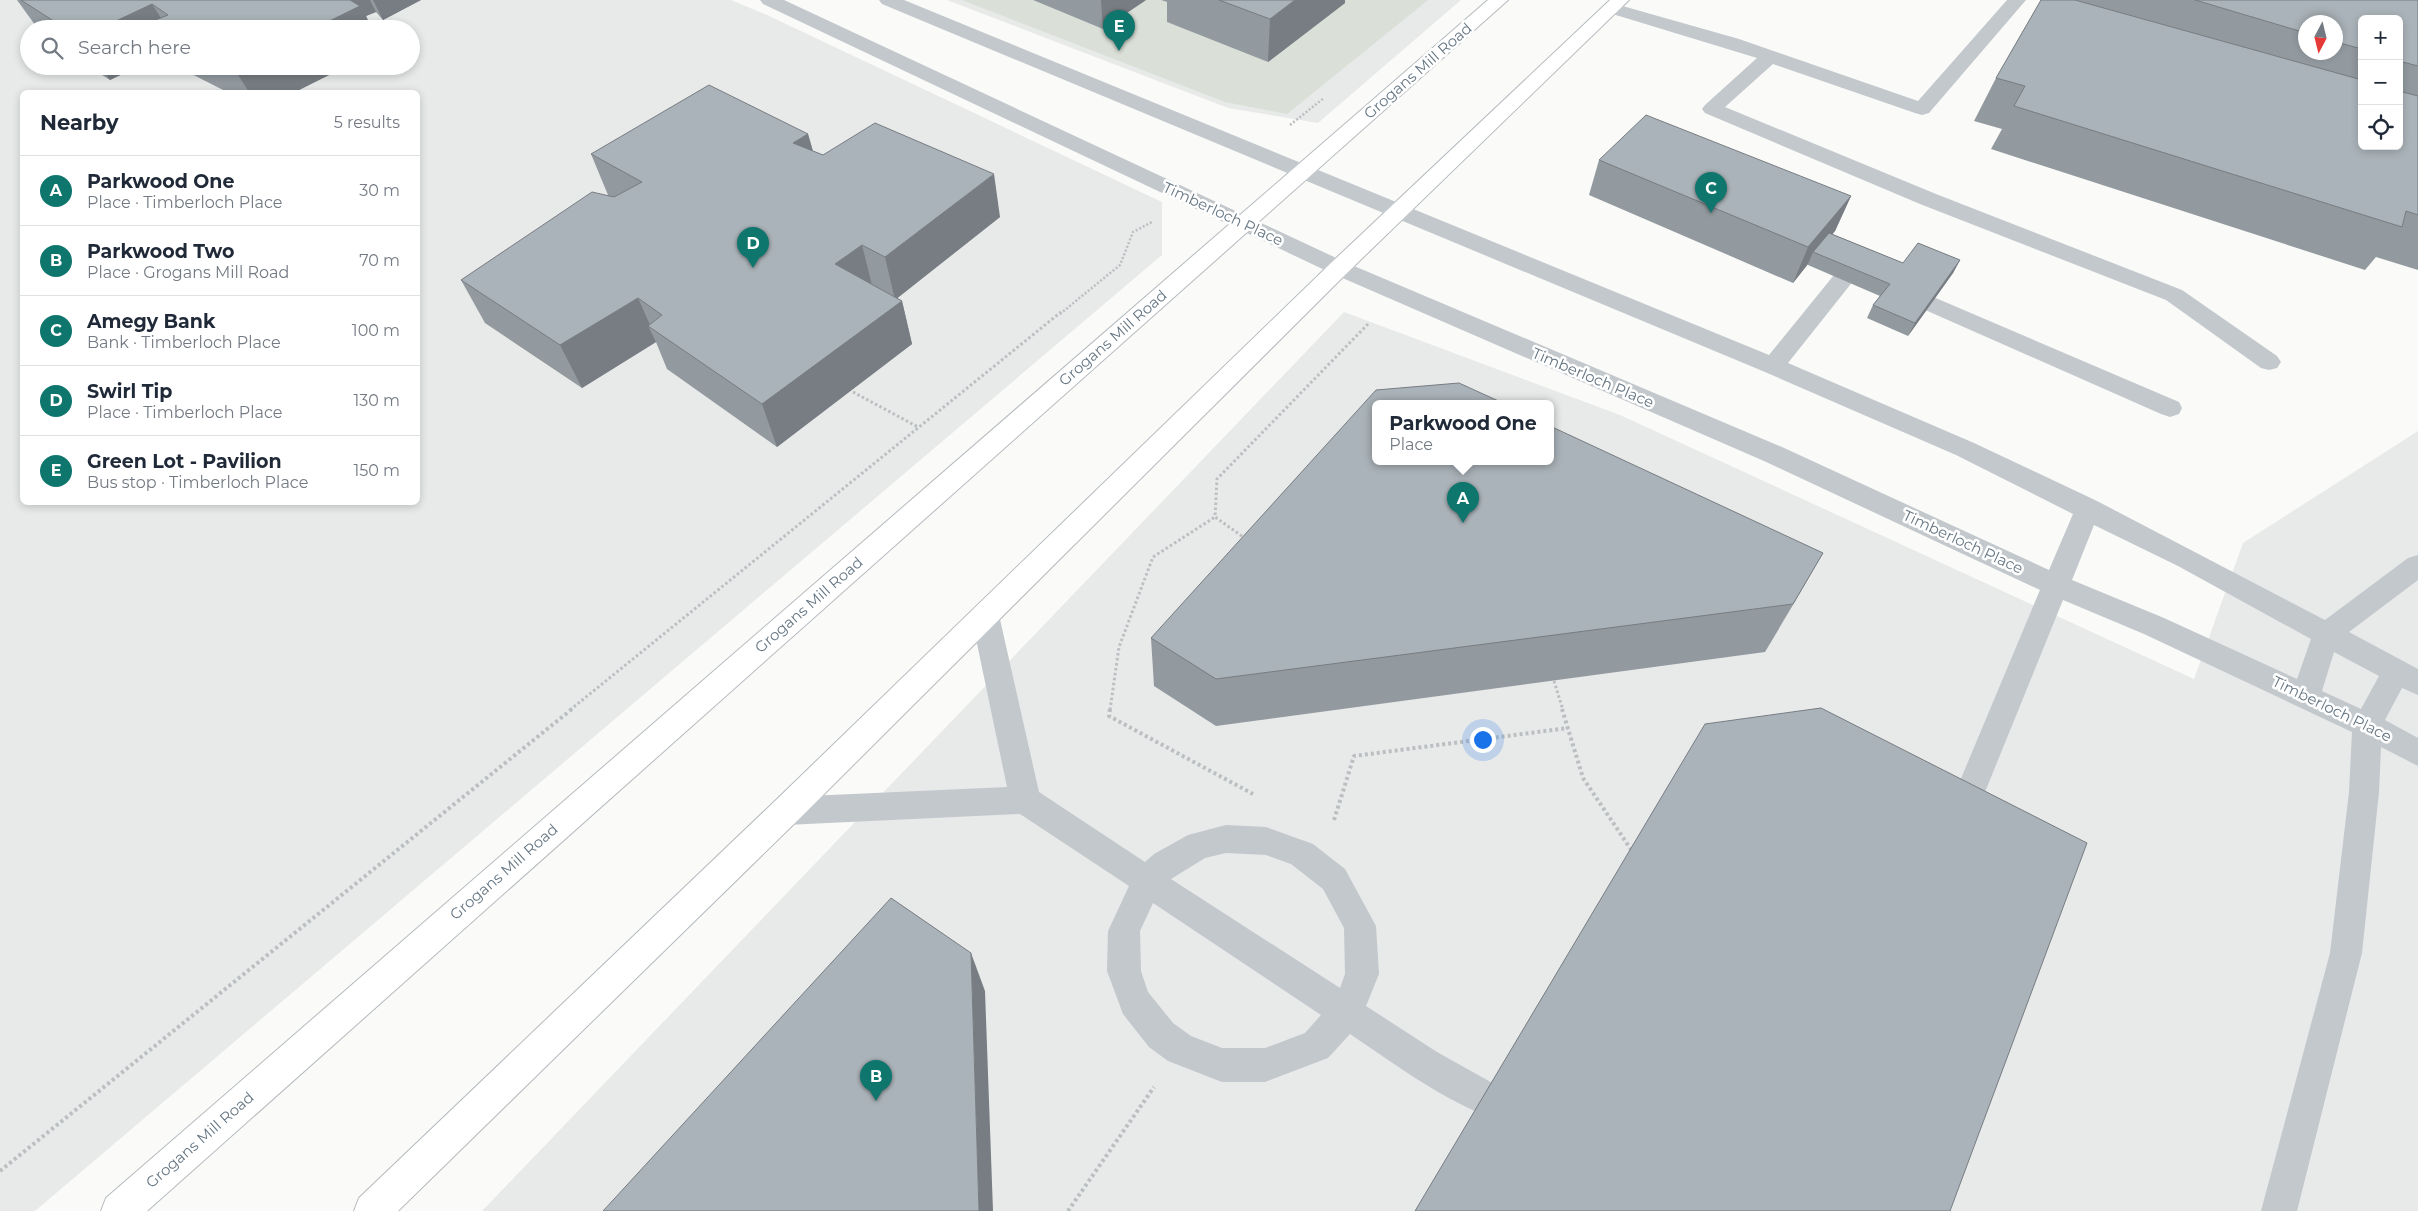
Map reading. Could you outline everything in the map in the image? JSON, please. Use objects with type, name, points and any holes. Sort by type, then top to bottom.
[{"type":"main road","name":"Grogans Mill Road","points":[[119,1211],[1499,0]]},
{"type":"main road","points":[[372,1211],[786,811],[1338,268],[1616,4]]},
{"type":"street","name":"Timberloch Place","points":[[769,0],[807,9],[1188,198],[1338,268],[1773,454],[2057,586],[2154,626],[2306,696],[2367,725],[2418,753]]},
{"type":"street","points":[[888,0],[1302,173],[1773,366],[1965,449],[2088,508],[2264,598],[2326,634],[2407,677],[2367,725],[2364,792],[2346,954],[2279,1211]]},
{"type":"street","points":[[1616,4],[1922,109],[2011,6],[2024,18]]},
{"type":"street","points":[[1769,57],[1712,109],[1928,199],[2174,294],[2269,362]]},
{"type":"street","points":[[1773,366],[1842,280]]},
{"type":"street","points":[[1931,304],[2170,408]]},
{"type":"street","points":[[1955,829],[2088,508]]},
{"type":"street","points":[[2306,696],[2326,634],[2418,565]]},
{"type":"street","points":[[985,614],[1025,800]]},
{"type":"street","points":[[786,811],[1025,800],[1425,1064],[1484,1097]]},
{"type":"street","points":[[1226,838],[1266,841],[1302,854],[1319,866],[1334,879],[1360,926],[1362,974],[1347,1012],[1316,1046],[1265,1065],[1222,1065],[1180,1049],[1161,1035],[1134,1002],[1124,971],[1124,931],[1147,881],[1165,864],[1199,845],[1226,838]]},
{"type":"path","points":[[1250,151],[1292,125],[1329,94]]},
{"type":"path","points":[[0,1171],[1120,265],[1133,232],[1188,198]]},
{"type":"path","points":[[853,392],[918,427]]},
{"type":"path","points":[[1215,516],[1153,557],[1119,647],[1108,716],[1260,798],[1266,841]]},
{"type":"path","points":[[1554,681],[1584,778],[1632,851]]},
{"type":"path","points":[[1319,866],[1354,756],[1568,728]]},
{"type":"path","points":[[1068,1211],[1180,1049]]},
{"type":"shaded area","points":[[0,0],[731,0],[767,15],[1162,202],[1162,255],[35,1211],[0,1211]]},
{"type":"shaded area","points":[[947,0],[1461,0],[1318,123],[1228,108]]},
{"type":"shaded area","points":[[962,0],[1033,0],[1103,29],[1146,0],[1161,0],[1185,9],[1168,22],[1268,62],[1337,0],[1428,0],[1287,114],[1225,102]]},
{"type":"shaded area","points":[[1344,312],[1620,415],[2194,679],[2243,543],[2418,431],[2418,1211],[482,1211]]},
{"type":"building","points":[[21,0],[350,0],[360,6],[331,20],[156,20],[168,15],[152,4],[118,20],[52,20]]},
{"type":"building","points":[[1219,0],[1295,0],[1270,19]]},
{"type":"building","points":[[2041,0],[2075,0],[2358,79],[2358,150],[2403,150],[2403,92],[2418,96],[2418,215],[2406,211],[2402,227],[2014,106],[2025,86],[1996,78]]},
{"type":"building","points":[[2195,0],[2418,0],[2418,66],[2403,62],[2403,15],[2358,15],[2358,48],[2343,44],[2343,15],[2298,15],[2298,31]]},
{"type":"building","points":[[709,85],[808,134],[793,143],[823,155],[875,123],[994,174],[885,257],[862,245],[835,264],[902,301],[762,404],[648,326],[662,315],[638,298],[560,345],[461,280],[592,192],[614,197],[642,182],[591,154]]},
{"type":"building","points":[[1646,115],[1851,196],[1808,247],[1599,160]]},
{"type":"building","points":[[1829,233],[1903,263],[1918,243],[1960,260],[1915,323],[1873,305],[1890,284],[1813,252]]},
{"type":"building","points":[[1459,383],[1496,400],[1372,400],[1372,465],[1554,465],[1554,428],[1823,553],[1793,604],[1216,679],[1151,638],[1376,390]]},
{"type":"building","points":[[1821,708],[2087,843],[1950,1211],[1415,1211],[1705,724]]},
{"type":"building","points":[[891,898],[971,953],[979,1211],[603,1211]]},
{"type":"place","name":"Green Lot - Pavilion","points":[[1119,51]]},
{"type":"place","name":"Amegy Bank","points":[[1711,213]]},
{"type":"place","name":"Swirl Tip","points":[[753,268]]},
{"type":"place","name":"Parkwood One","points":[[1463,523]]},
{"type":"place","name":"Parkwood Two","points":[[876,1101]]}]
